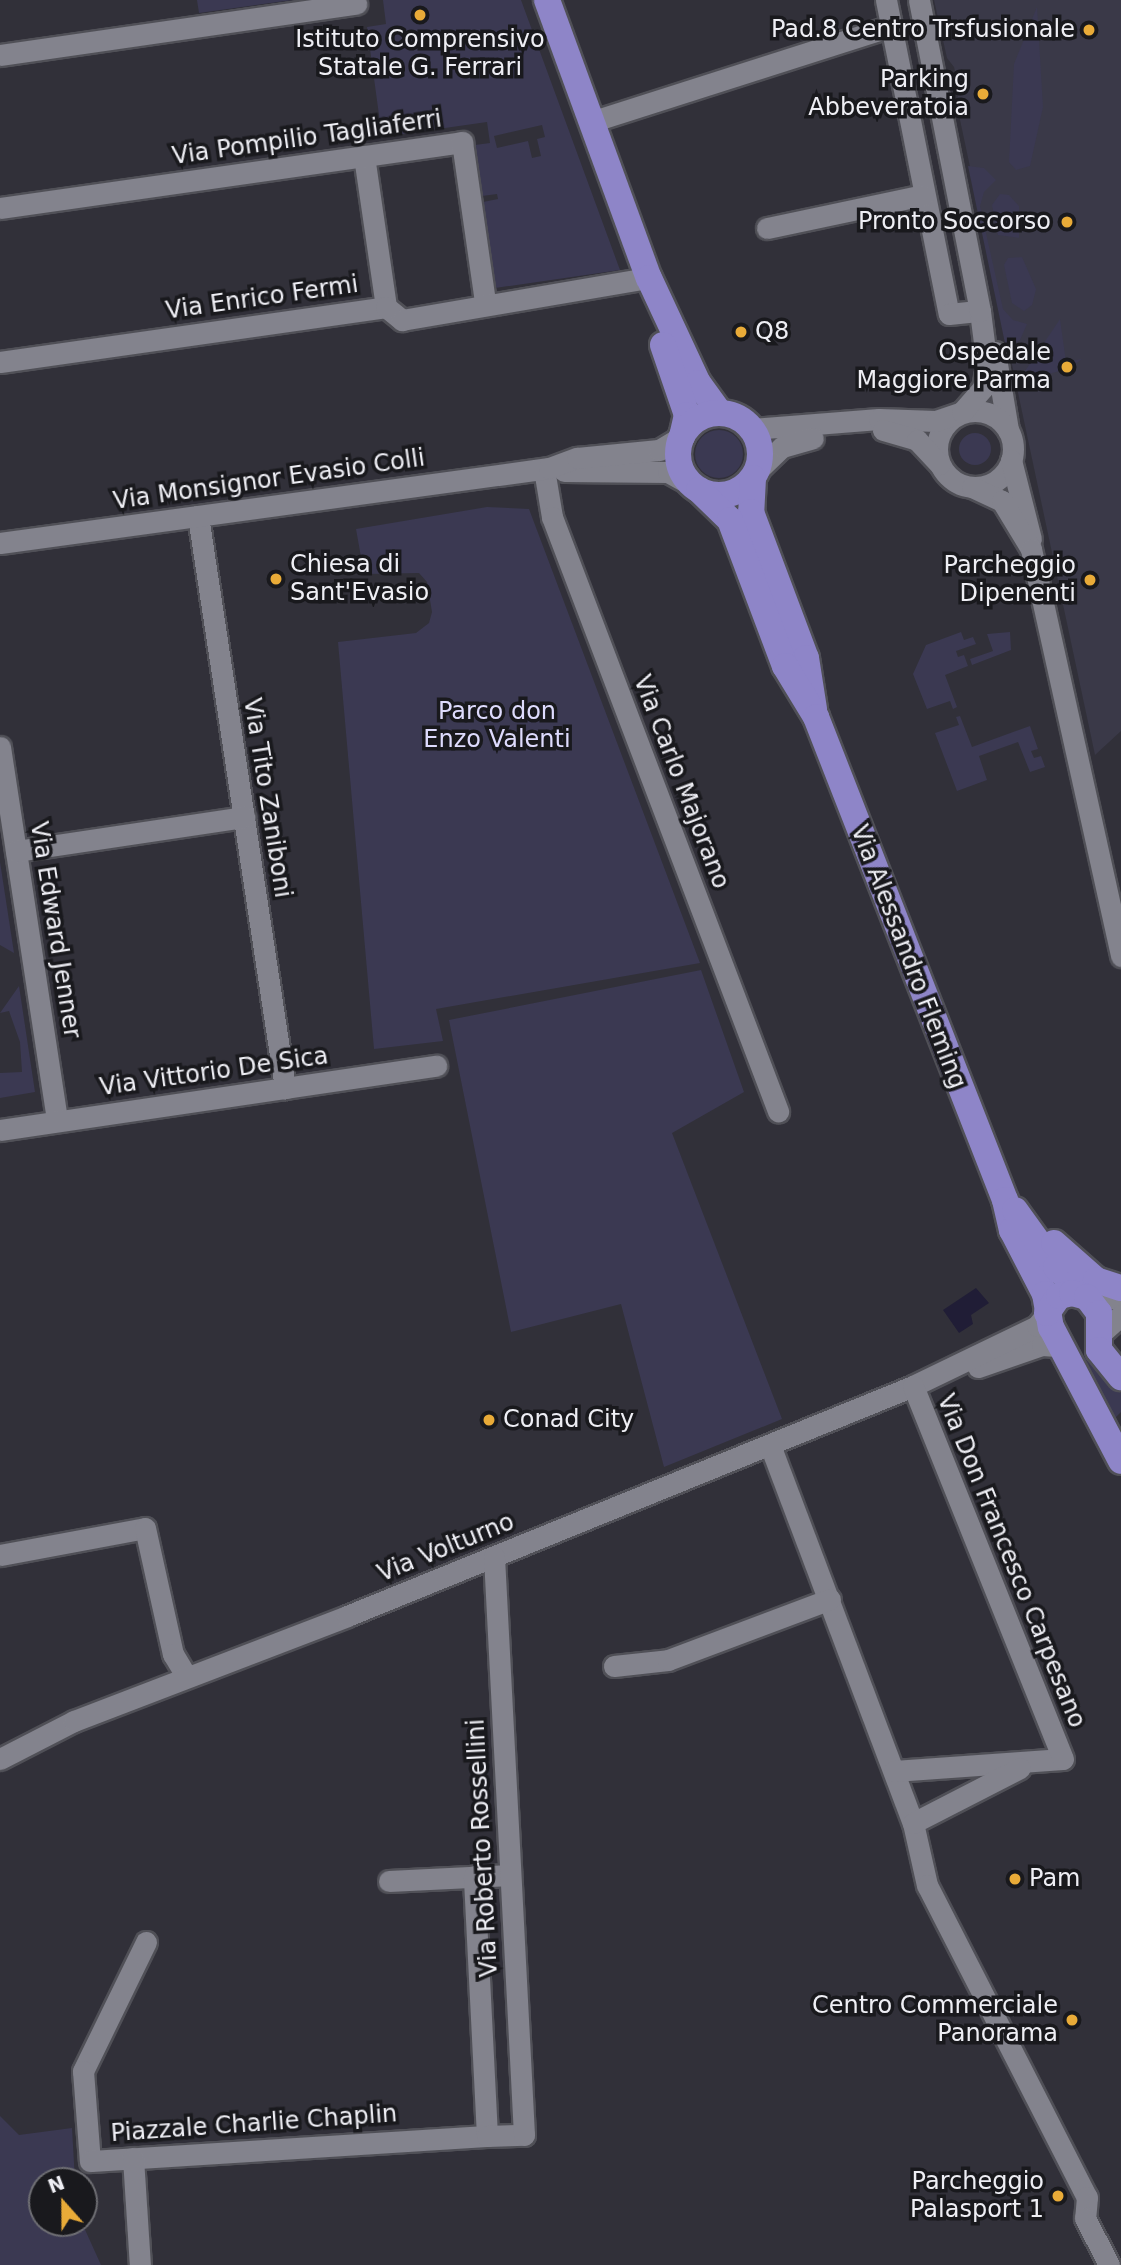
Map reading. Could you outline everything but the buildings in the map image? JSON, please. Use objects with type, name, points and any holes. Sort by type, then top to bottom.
[{"type":"main road","name":"Via Alessandro Fleming","points":[[547,0],[649,278],[695,377],[720,413],[740,419],[752,429],[760,447],[749,491],[751,512],[808,666],[816,717]]},
{"type":"main road","name":"Via Alessandro Fleming","points":[[649,278],[656,323],[687,415],[679,463],[696,488],[730,520],[788,673],[816,717],[1003,1195],[1014,1235],[1045,1294],[1048,1312],[1069,1358],[1121,1461]]},
{"type":"main road","points":[[682,436],[695,421],[720,413]]},
{"type":"main road","points":[[696,488],[732,494],[755,475]]},
{"type":"main road","name":"Via Alessandro Fleming","points":[[1003,1195],[1027,1221],[1056,1267],[1087,1297]]},
{"type":"main road","points":[[1027,1221],[1096,1280],[1121,1287]]},
{"type":"main road","points":[[1048,1312],[1063,1295],[1087,1297],[1099,1313],[1098,1336],[1101,1354],[1121,1377]]},
{"type":"street","points":[[886,0],[949,314],[980,311]]},
{"type":"street","points":[[919,0],[980,311],[985,384],[975,401],[956,416],[938,437],[940,466]]},
{"type":"street","points":[[0,55],[356,4]]},
{"type":"street","points":[[603,118],[892,26]]},
{"type":"street","name":"Via Pompilio Tagliaferri","points":[[0,208],[462,142],[485,302]]},
{"type":"street","points":[[364,156],[386,307]]},
{"type":"street","points":[[767,228],[923,195]]},
{"type":"street","name":"Via Enrico Fermi","points":[[0,362],[386,307],[402,320],[479,310],[485,302],[649,278]]},
{"type":"street","points":[[980,311],[995,355],[1009,432],[1011,460],[1031,526],[1031,548],[1119,944]]},
{"type":"street","points":[[752,429],[793,429],[879,418],[929,422],[986,413],[1009,432]]},
{"type":"street","points":[[755,475],[787,444],[881,430],[914,438],[953,481],[1002,501],[1031,548]]},
{"type":"street","name":"Via Monsignor Evasio Colli","points":[[544,469],[577,458],[660,450],[682,436]]},
{"type":"street","points":[[972,487],[996,480],[1011,460]]},
{"type":"street","name":"Via Monsignor Evasio Colli","points":[[0,543],[544,469],[662,472],[696,488]]},
{"type":"street","name":"Via Carlo Majorano","points":[[544,469],[552,517],[778,1111]]},
{"type":"street","name":"Via Tito Zaniboni","points":[[198,516],[285,1088]]},
{"type":"street","name":"Via Edward Jenner","points":[[0,747],[57,1121]]},
{"type":"street","points":[[16,851],[244,817]]},
{"type":"street","name":"Via Vittorio De Sica","points":[[0,1130],[436,1066]]},
{"type":"street","points":[[1087,1297],[1121,1299]]},
{"type":"street","name":"Via Volturno","points":[[0,1759],[57,1728],[494,1557],[913,1386],[1037,1326],[1048,1312]]},
{"type":"street","points":[[1098,1336],[1121,1315]]},
{"type":"street","name":"Via Volturno","points":[[913,1386],[934,1383],[1042,1345],[1058,1346],[1069,1358]]},
{"type":"street","name":"Via Don Francesco Carpesano","points":[[913,1386],[1063,1759],[1027,1764]]},
{"type":"street","points":[[770,1445],[913,1823],[927,1885],[1087,2197],[1085,2218],[1109,2265]]},
{"type":"street","points":[[0,1555],[145,1528],[173,1654],[186,1676]]},
{"type":"street","name":"Via Roberto Rossellini","points":[[494,1557],[524,2135]]},
{"type":"street","points":[[614,1666],[668,1660],[830,1599]]},
{"type":"street","points":[[894,1771],[1027,1764]]},
{"type":"street","points":[[913,1823],[1027,1764]]},
{"type":"street","points":[[389,1881],[510,1875]]},
{"type":"street","points":[[474,1877],[487,2136]]},
{"type":"street","name":"Piazzale Charlie Chaplin","points":[[146,1942],[83,2071],[90,2161],[524,2135]]},
{"type":"street","points":[[133,2158],[140,2265]]},
{"type":"shaded area","name":"Ospedale Maggiore Parma","points":[[934,0],[1121,0],[1121,731],[1095,755],[956,101],[960,91],[954,67],[947,58]]},
{"type":"shaded area","points":[[976,1288],[989,1303],[971,1315],[973,1324],[959,1333],[943,1310]]},
{"type":"green space","name":"Istituto Comprensivo Statale G. Ferrari","points":[[197,0],[292,0],[199,13]]},
{"type":"green space","points":[[383,0],[521,0],[620,270],[495,288],[483,202],[498,199],[497,194],[482,196],[475,145],[490,143],[487,122],[382,137],[367,27],[386,24]],"holes":[[[542,125],[545,137],[537,139],[541,156],[532,158],[528,141],[497,148],[494,136]]]},
{"type":"green space","points":[[1037,7],[1043,107],[1030,166],[1016,170],[1009,162],[1014,64]]},
{"type":"green space","points":[[968,166],[984,168],[996,180],[984,192],[980,206],[1003,309],[1013,320],[1027,324],[1020,340],[1006,348]]},
{"type":"green space","points":[[1000,194],[1009,195],[1019,206],[1019,238],[998,235],[992,205]]},
{"type":"green space","points":[[1022,257],[1036,289],[1032,305],[1024,311],[1012,303],[1004,265],[1008,258]]},
{"type":"green space","points":[[1060,319],[1066,362],[1082,359],[1070,368],[1017,383]]},
{"type":"green space","points":[[719,430],[736,437],[743,454],[736,471],[719,478],[702,471],[695,454],[702,437]]},
{"type":"green space","points":[[975,433],[986,438],[991,449],[986,460],[975,465],[964,460],[959,449],[964,438]]},
{"type":"green space","name":"Parco don Enzo Valenti","points":[[487,507],[529,509],[700,963],[436,1009],[443,1041],[374,1049],[338,642],[416,633],[429,623],[432,612],[427,582],[419,573],[364,574],[356,529]]},
{"type":"green space","points":[[961,632],[964,640],[973,637],[976,644],[956,651],[958,657],[964,655],[968,666],[945,675],[957,707],[953,709],[950,701],[927,709],[913,674],[926,645]]},
{"type":"green space","points":[[1010,632],[1011,650],[972,665],[970,659],[993,651],[987,634]]},
{"type":"green space","points":[[960,716],[972,747],[1030,726],[1038,749],[1031,751],[1034,758],[1041,756],[1045,767],[1030,772],[1018,742],[979,756],[987,780],[957,791],[935,733],[959,725],[956,717]]},
{"type":"green space","points":[[0,862],[14,953],[0,945]]},
{"type":"green space","points":[[701,970],[744,1092],[672,1133],[782,1419],[664,1467],[621,1304],[511,1332],[449,1020]]},
{"type":"green space","points":[[19,986],[35,1092],[0,1098],[0,1073],[22,1072],[20,1042],[9,1011],[0,1013]]},
{"type":"green space","points":[[1088,1356],[1121,1393],[1121,1412],[1112,1421],[1082,1359]]},
{"type":"green space","points":[[0,2116],[19,2135],[72,2128],[74,2167],[28,2167],[28,2237],[88,2237],[101,2265],[0,2265]]},
{"type":"place","name":"Istituto Comprensivo Statale G. Ferrari","points":[[420,15]]},
{"type":"place","name":"Pad.8 Centro Trsfusionale","points":[[1089,30]]},
{"type":"place","name":"Parking Abbeveratoia","points":[[983,94]]},
{"type":"place","name":"Pronto Soccorso","points":[[1067,222]]},
{"type":"place","name":"Q8","points":[[741,332]]},
{"type":"place","name":"Ospedale Maggiore Parma","points":[[1067,367]]},
{"type":"place","name":"Chiesa di Sant'Evasio","points":[[276,579]]},
{"type":"place","name":"Parcheggio Dipenenti","points":[[1090,580]]},
{"type":"place","name":"Conad City","points":[[489,1420]]},
{"type":"place","name":"Pam","points":[[1015,1879]]},
{"type":"place","name":"Centro Commerciale Panorama","points":[[1072,2020]]},
{"type":"place","name":"Parcheggio Palasport 1","points":[[1058,2196]]}]
